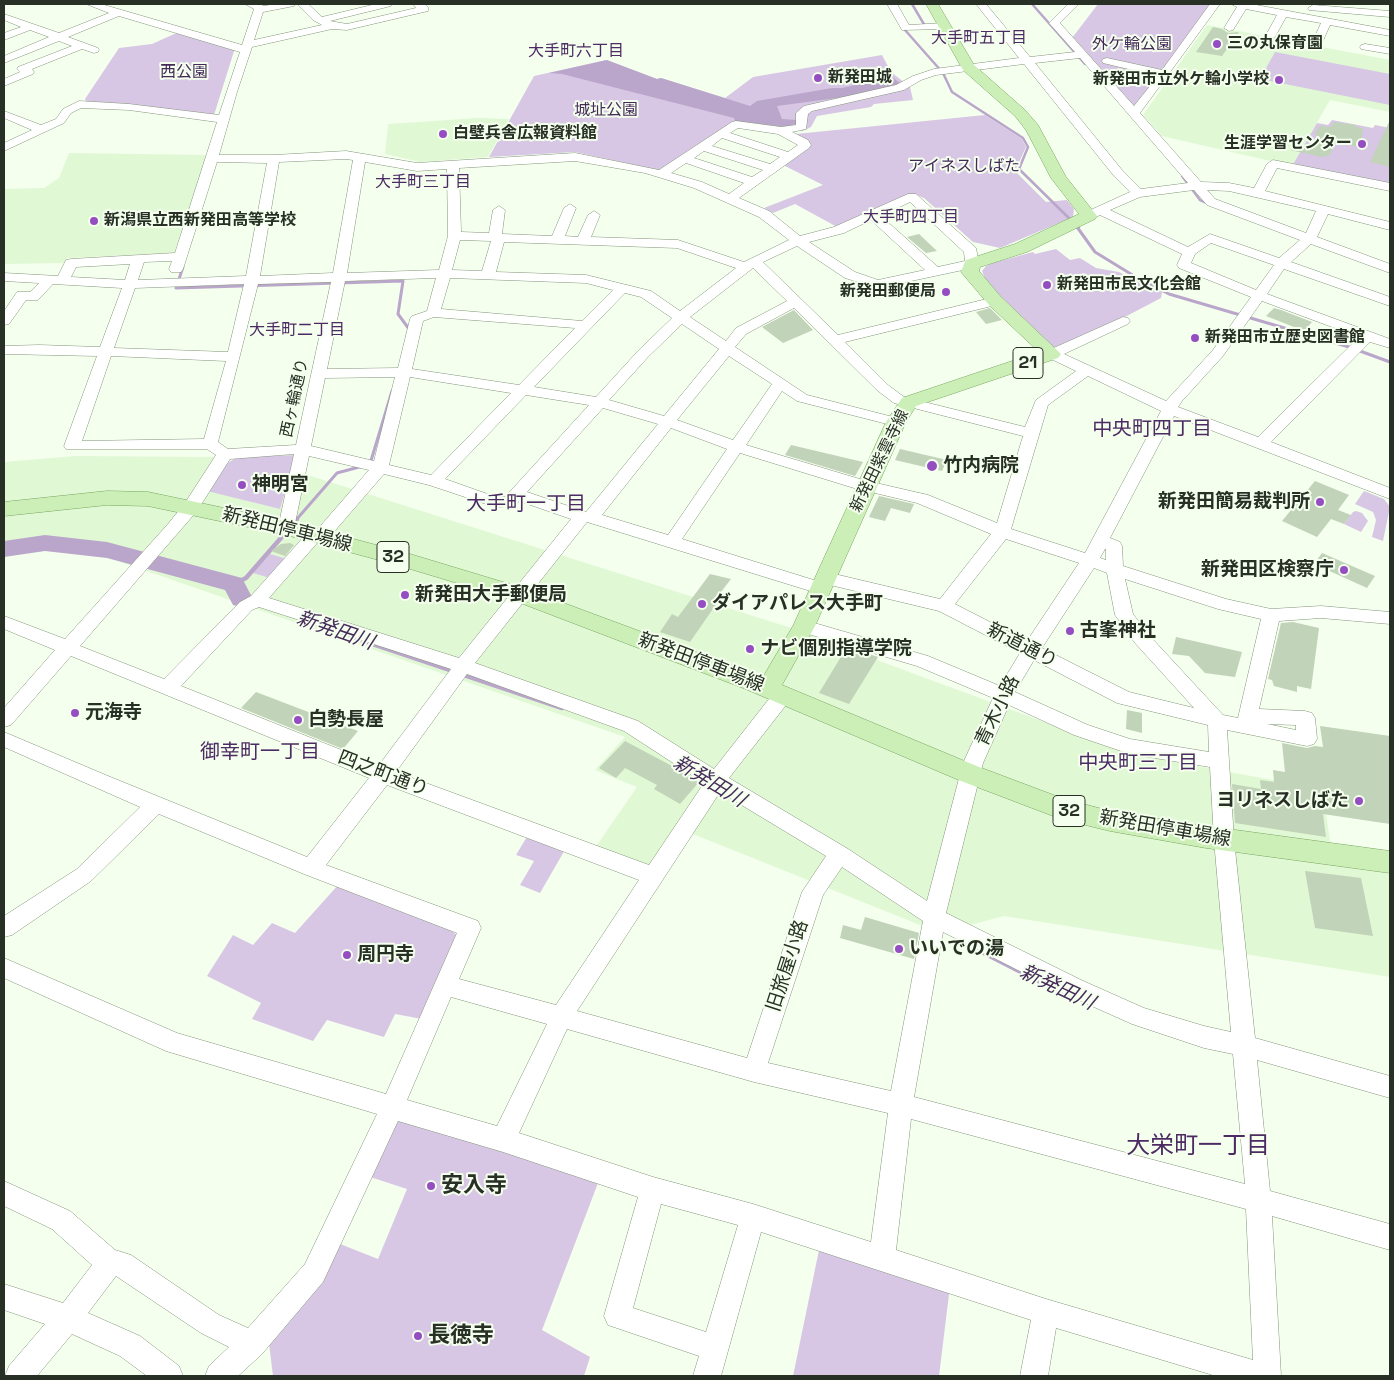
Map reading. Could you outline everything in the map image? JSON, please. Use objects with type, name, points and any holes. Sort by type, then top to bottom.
[{"type":"main road","points":[[932,4],[968,67],[1020,113],[1033,128],[1059,178],[1094,213],[1021,248],[972,264]]},
{"type":"main road","name":"21","points":[[972,264],[970,272],[995,301],[1052,354]]},
{"type":"main road","name":"新発田紫雲寺線","points":[[775,692],[896,422],[908,402],[1052,354]]},
{"type":"main road","name":"新発田停車場線","points":[[4,509],[107,498],[148,499],[286,528],[518,594],[775,692],[970,774],[1061,809],[1110,820],[1224,840],[1390,862]]},
{"type":"street","points":[[91,4],[251,46],[332,26],[347,27],[424,10],[418,4]]},
{"type":"street","points":[[171,283],[223,119],[259,29],[260,8],[290,4]]},
{"type":"street","points":[[313,13],[387,4],[400,15]]},
{"type":"street","points":[[892,4],[906,28],[944,26]]},
{"type":"street","points":[[981,4],[1118,173],[1138,193]]},
{"type":"street","points":[[1074,4],[1054,23],[1211,202],[1390,269]]},
{"type":"street","points":[[1134,114],[1215,4]]},
{"type":"street","points":[[1229,28],[1239,4],[1280,7],[1323,6],[1363,9],[1390,14]]},
{"type":"street","points":[[1262,4],[1280,7],[1326,21],[1390,33]]},
{"type":"street","points":[[299,21],[325,7]]},
{"type":"street","points":[[1271,36],[1280,7]]},
{"type":"street","points":[[1354,26],[1363,9]]},
{"type":"street","points":[[4,60],[119,12]]},
{"type":"street","points":[[313,13],[332,26]]},
{"type":"street","points":[[4,17],[94,50]]},
{"type":"street","points":[[1317,43],[1326,21]]},
{"type":"street","points":[[4,37],[29,27]]},
{"type":"street","points":[[4,48],[44,32]]},
{"type":"street","points":[[24,69],[81,46]]},
{"type":"street","points":[[1365,47],[1390,51]]},
{"type":"street","points":[[781,131],[802,127],[802,113],[811,107],[900,88],[917,78],[934,72],[1083,54]]},
{"type":"street","points":[[4,60],[29,72],[4,82]]},
{"type":"street","points":[[1107,61],[1165,74]]},
{"type":"street","points":[[4,147],[60,121],[71,108],[88,104],[223,119]]},
{"type":"street","points":[[6,117],[43,130]]},
{"type":"street","points":[[662,174],[736,124],[781,131],[804,142],[805,145],[730,200]]},
{"type":"street","points":[[721,134],[789,156]]},
{"type":"street","points":[[704,147],[772,168]]},
{"type":"street","points":[[212,158],[274,159],[346,155],[417,167],[575,157],[662,174],[698,185],[747,208]]},
{"type":"street","name":"西ヶ輪通り","points":[[286,528],[339,278],[360,157]]},
{"type":"street","points":[[210,444],[234,357],[252,281],[274,159]]},
{"type":"street","points":[[686,159],[754,182]]},
{"type":"street","points":[[1258,193],[1273,164],[1390,188]]},
{"type":"street","points":[[433,313],[456,236],[453,166]]},
{"type":"street","points":[[138,260],[72,446],[210,444],[224,454],[302,450],[434,481],[495,502],[509,502],[599,402],[681,317],[750,264],[798,241],[839,230],[912,197],[971,251],[972,264],[878,284],[850,275],[798,241],[764,214],[690,194],[698,185]]},
{"type":"street","points":[[1094,213],[1138,193],[1198,186],[1229,188],[1258,193],[1323,211],[1390,226]]},
{"type":"street","points":[[557,240],[570,208]]},
{"type":"street","points":[[488,275],[496,238],[498,210]]},
{"type":"street","points":[[1310,238],[1323,211]]},
{"type":"street","points":[[1094,213],[1189,252]]},
{"type":"street","points":[[872,214],[935,272]]},
{"type":"street","points":[[583,241],[594,215]]},
{"type":"street","points":[[456,236],[678,244],[750,264],[796,302],[883,388],[900,400],[1030,433]]},
{"type":"street","points":[[1390,302],[1210,238],[1189,252],[1184,265],[1260,296],[1390,344]]},
{"type":"street","name":"青木小路","points":[[934,924],[973,763],[1004,695],[1030,651],[1089,562],[1175,399],[1218,353],[1282,263],[1310,238]]},
{"type":"street","points":[[4,294],[34,297],[55,280],[71,263],[179,257]]},
{"type":"street","points":[[4,277],[131,284],[444,274],[586,279],[646,294],[802,398],[896,422]]},
{"type":"street","points":[[434,481],[623,287]]},
{"type":"street","points":[[4,321],[22,295]]},
{"type":"street","points":[[836,340],[995,301]]},
{"type":"street","points":[[311,868],[384,775],[518,594],[668,422],[741,331],[796,302]]},
{"type":"street","points":[[168,687],[317,536],[380,468],[417,319],[433,313],[585,325]]},
{"type":"street","points":[[1052,354],[1124,321]]},
{"type":"street","points":[[1261,443],[1368,336]]},
{"type":"street","points":[[4,350],[107,351],[234,357]]},
{"type":"street","points":[[1052,354],[1170,409],[1390,494]]},
{"type":"street","points":[[944,606],[1002,532],[1013,501],[1030,433],[1041,403],[1086,371]]},
{"type":"street","points":[[318,374],[404,372],[599,402],[668,422],[736,447],[867,486],[922,498],[1002,532],[1115,571],[1224,605],[1271,615],[1321,612],[1390,618]]},
{"type":"street","points":[[672,542],[780,383]]},
{"type":"street","points":[[4,720],[191,507],[224,454]]},
{"type":"street","name":"新道通り","points":[[517,494],[586,517],[823,583],[944,606],[1124,698],[1217,720],[1247,722],[1271,615]]},
{"type":"street","points":[[1100,540],[1114,546],[1115,571],[1124,615],[1140,638],[1217,720],[1224,840],[1258,1200],[1267,1376]]},
{"type":"street","points":[[252,603],[460,671],[595,712],[631,726],[714,785],[836,860],[934,924],[1140,1017],[1204,1037],[1245,1057],[1390,1087]]},
{"type":"street","name":"四之町通り","points":[[4,622],[384,775],[654,876]]},
{"type":"street","points":[[804,626],[922,661],[1082,730],[1130,746],[1220,761]]},
{"type":"street","points":[[503,1140],[562,1016],[775,692]]},
{"type":"street","points":[[4,739],[311,868],[470,928],[392,1108],[314,1273],[252,1344],[219,1376]]},
{"type":"street","points":[[4,928],[84,874],[156,804]]},
{"type":"street","name":"旧旅屋小路","points":[[754,1070],[813,892],[836,860]]},
{"type":"street","points":[[882,1259],[900,1105],[934,924]]},
{"type":"street","points":[[4,968],[174,1043],[503,1140],[653,1189],[753,1217],[1046,1312],[1261,1376]]},
{"type":"street","points":[[445,986],[562,1016],[754,1070],[900,1105],[1258,1200],[1390,1237]]},
{"type":"street","points":[[653,1189],[618,1316],[715,1348]]},
{"type":"street","points":[[4,1193],[61,1220],[110,1263],[122,1264],[210,1324],[252,1344]]},
{"type":"street","points":[[707,1376],[753,1217]]},
{"type":"street","points":[[19,1376],[68,1318],[110,1263]]},
{"type":"street","points":[[4,1296],[68,1318],[130,1346],[169,1376]]},
{"type":"street","points":[[1034,1376],[1046,1312]]},
{"type":"shaded area","name":"新発田市立外ケ輪小学校","points":[[1207,25],[1390,60],[1390,112],[1330,100],[1292,166],[1162,136],[1143,115]]},
{"type":"shaded area","points":[[607,60],[657,79],[661,78],[750,106],[757,101],[832,88],[842,88],[877,80],[875,78],[891,76],[901,84],[852,96],[777,106],[782,119],[797,120],[798,123],[786,127],[735,121],[734,118],[562,74],[549,73]]},
{"type":"shaded area","points":[[478,118],[509,119],[488,157],[420,162],[385,154],[388,124]]},
{"type":"shaded area","name":"新潟県立西新発田高等学校","points":[[69,153],[208,155],[174,253],[67,258],[64,263],[4,264],[4,189],[44,188],[59,178]]},
{"type":"shaded area","points":[[75,456],[215,457],[203,489],[280,509],[292,470],[785,626],[1131,754],[1322,789],[1334,865],[1390,873],[1390,977],[1004,916],[940,933],[688,832],[662,876],[595,848],[637,787],[595,770],[625,737],[66,543],[4,550],[4,462]]},
{"type":"green space","name":"外ケ輪公園","points":[[1098,4],[1214,4],[1136,108],[1134,108],[1072,38]]},
{"type":"green space","name":"西公園","points":[[181,31],[235,48],[214,115],[86,102],[85,99],[119,48],[152,44]]},
{"type":"green space","points":[[1275,52],[1390,74],[1390,105],[1260,79]]},
{"type":"green space","name":"城址公園","points":[[882,55],[891,72],[910,87],[913,100],[874,104],[871,107],[817,116],[811,127],[803,131],[734,121],[662,171],[575,152],[489,157],[534,76],[606,60],[657,79],[661,78],[725,98],[753,77]]},
{"type":"green space","name":"アイネスしばた","points":[[985,115],[1022,139],[1026,147],[1015,171],[1046,202],[1067,200],[1074,209],[1073,217],[1000,248],[973,242],[924,198],[914,194],[839,228],[795,204],[773,213],[764,208],[823,185],[783,165],[810,144],[796,134]]},
{"type":"green space","points":[[1332,120],[1373,128],[1375,125],[1390,128],[1390,186],[1292,166],[1317,123],[1328,125]]},
{"type":"green space","points":[[1056,249],[1070,260],[1080,258],[1096,268],[1119,272],[1162,292],[1161,298],[1121,319],[1054,348],[987,283],[982,271],[986,266],[993,263],[1033,252],[1035,254]]},
{"type":"green space","points":[[296,455],[280,509],[203,490],[217,470],[237,457]]},
{"type":"green space","points":[[1364,491],[1384,499],[1390,507],[1383,541],[1372,537],[1376,520],[1373,512],[1355,504]]},
{"type":"green space","points":[[1353,512],[1362,513],[1368,521],[1361,532],[1344,524]]},
{"type":"green space","points":[[270,554],[287,559],[270,578],[253,573]]},
{"type":"green space","points":[[528,835],[566,848],[540,893],[520,885],[534,861],[516,855]]},
{"type":"green space","points":[[339,884],[441,923],[457,935],[422,1019],[395,1014],[384,1037],[327,1020],[313,1041],[252,1019],[261,1003],[207,976],[233,935],[253,945],[272,923],[295,933]]},
{"type":"green space","points":[[402,1118],[598,1183],[542,1330],[590,1357],[584,1376],[273,1376],[267,1327],[335,1242],[378,1259],[407,1189],[364,1175],[390,1124]]},
{"type":"green space","points":[[819,1250],[950,1286],[939,1376],[793,1376]]},
{"type":"building","name":"三の丸保育園","points":[[1213,27],[1228,33],[1239,32],[1222,56],[1196,52]]},
{"type":"building","points":[[1390,120],[1390,167],[1370,162]]},
{"type":"building","points":[[1334,122],[1356,125],[1356,127],[1363,128],[1360,147],[1336,142],[1330,155],[1322,157],[1290,150],[1321,142],[1315,133],[1320,126],[1331,127]]},
{"type":"building","points":[[919,234],[937,251],[926,253],[907,237]]},
{"type":"building","points":[[990,308],[1002,320],[986,324],[976,312]]},
{"type":"building","points":[[1274,308],[1312,322],[1304,331],[1266,316]]},
{"type":"building","points":[[794,310],[813,330],[783,343],[762,327]]},
{"type":"building","points":[[791,445],[863,462],[855,476],[785,455]]},
{"type":"building","name":"竹内病院","points":[[900,449],[947,460],[942,471],[895,460]]},
{"type":"building","name":"新発田簡易裁判所","points":[[1315,481],[1349,495],[1338,510],[1351,515],[1344,524],[1331,519],[1317,537],[1282,521]]},
{"type":"building","points":[[879,496],[914,504],[910,513],[891,508],[885,521],[869,517]]},
{"type":"building","points":[[290,543],[294,545],[285,556],[271,551],[281,544]]},
{"type":"building","name":"新発田区検察庁","points":[[1322,553],[1375,576],[1367,588],[1314,564]]},
{"type":"building","name":"ダイアパレス大手町","points":[[710,574],[731,579],[721,592],[724,593],[690,642],[660,632],[672,614],[678,617]]},
{"type":"building","points":[[1293,622],[1319,628],[1311,689],[1297,686],[1297,692],[1274,686],[1272,680],[1268,679],[1281,623]]},
{"type":"building","points":[[1176,637],[1242,652],[1235,677],[1205,673],[1189,656],[1172,654]]},
{"type":"building","points":[[847,647],[878,657],[849,704],[819,693]]},
{"type":"building","name":"白勢長屋","points":[[256,692],[358,731],[343,749],[241,708]]},
{"type":"building","points":[[1127,710],[1142,713],[1142,733],[1126,729]]},
{"type":"building","points":[[1320,726],[1390,736],[1390,824],[1323,814],[1326,837],[1235,823],[1232,784],[1261,789],[1260,780],[1274,782],[1273,770],[1285,772],[1282,743],[1307,748],[1323,747]]},
{"type":"building","points":[[625,741],[699,782],[680,804],[654,789],[657,785],[625,768],[616,778],[599,768]]},
{"type":"building","points":[[1305,871],[1361,878],[1373,936],[1315,928]]},
{"type":"building","name":"いいでの湯","points":[[865,917],[919,933],[914,959],[840,938],[843,925],[861,930]]},
{"type":"waterway","points":[[912,4],[925,26]]},
{"type":"waterway","points":[[1032,4],[1085,64]]},
{"type":"waterway","points":[[905,30],[943,73],[952,92],[1023,138],[1028,147],[1019,169],[1079,228]]},
{"type":"waterway","points":[[1182,176],[1200,200],[1209,204]]},
{"type":"waterway","points":[[1077,227],[1095,252],[1139,279],[1169,294],[1349,347],[1390,362]]},
{"type":"waterway","points":[[183,267],[176,288],[403,281],[398,314],[409,329],[408,333]]},
{"type":"waterway","points":[[370,464],[392,391]]},
{"type":"waterway","points":[[296,520],[337,473],[363,466]]},
{"type":"waterway","points":[[292,525],[297,519]]},
{"type":"waterway","points":[[234,584],[246,578],[287,531]]},
{"type":"waterway","name":"新発田川","points":[[4,549],[45,543],[107,550],[234,584],[241,599]]},
{"type":"waterway","name":"新発田川","points":[[352,637],[453,671]]},
{"type":"waterway","name":"新発田川","points":[[461,674],[562,708]]},
{"type":"waterway","name":"新発田川","points":[[983,952],[1065,994]]},
{"type":"place","name":"三の丸保育園","points":[[1217,44]]},
{"type":"place","name":"新発田城","points":[[818,78]]},
{"type":"place","name":"新発田市立外ケ輪小学校","points":[[1279,80]]},
{"type":"place","name":"白壁兵舎広報資料館","points":[[443,134]]},
{"type":"place","name":"生涯学習センター","points":[[1362,144]]},
{"type":"place","name":"新潟県立西新発田高等学校","points":[[94,221]]},
{"type":"place","name":"新発田市民文化会館","points":[[1047,285]]},
{"type":"place","name":"新発田郵便局","points":[[946,292]]},
{"type":"place","name":"新発田市立歴史図書館","points":[[1195,338]]},
{"type":"place","name":"竹内病院","points":[[932,466]]},
{"type":"place","name":"神明宮","points":[[242,485]]},
{"type":"place","name":"新発田簡易裁判所","points":[[1320,502]]},
{"type":"place","name":"新発田区検察庁","points":[[1344,570]]},
{"type":"place","name":"新発田大手郵便局","points":[[405,595]]},
{"type":"place","name":"ダイアパレス大手町","points":[[702,604]]},
{"type":"place","name":"古峯神社","points":[[1070,631]]},
{"type":"place","name":"ナビ個別指導学院","points":[[750,649]]},
{"type":"place","name":"元海寺","points":[[75,713]]},
{"type":"place","name":"白勢長屋","points":[[298,720]]},
{"type":"place","name":"ヨリネスしばた","points":[[1359,801]]},
{"type":"place","name":"いいでの湯","points":[[899,949]]},
{"type":"place","name":"周円寺","points":[[347,955]]},
{"type":"place","name":"安入寺","points":[[431,1186]]},
{"type":"place","name":"長徳寺","points":[[418,1336]]},
{"type":"district","name":"大手町五丁目","points":[[979,39]]},
{"type":"district","name":"大手町六丁目","points":[[576,52]]},
{"type":"district","name":"大手町三丁目","points":[[423,183]]},
{"type":"district","name":"大手町四丁目","points":[[911,218]]},
{"type":"district","name":"大手町二丁目","points":[[297,331]]},
{"type":"district","name":"中央町四丁目","points":[[1152,430]]},
{"type":"district","name":"大手町一丁目","points":[[526,505]]},
{"type":"district","name":"御幸町一丁目","points":[[260,753]]},
{"type":"district","name":"中央町三丁目","points":[[1138,764]]},
{"type":"district","name":"大栄町一丁目","points":[[1198,1146]]}]
